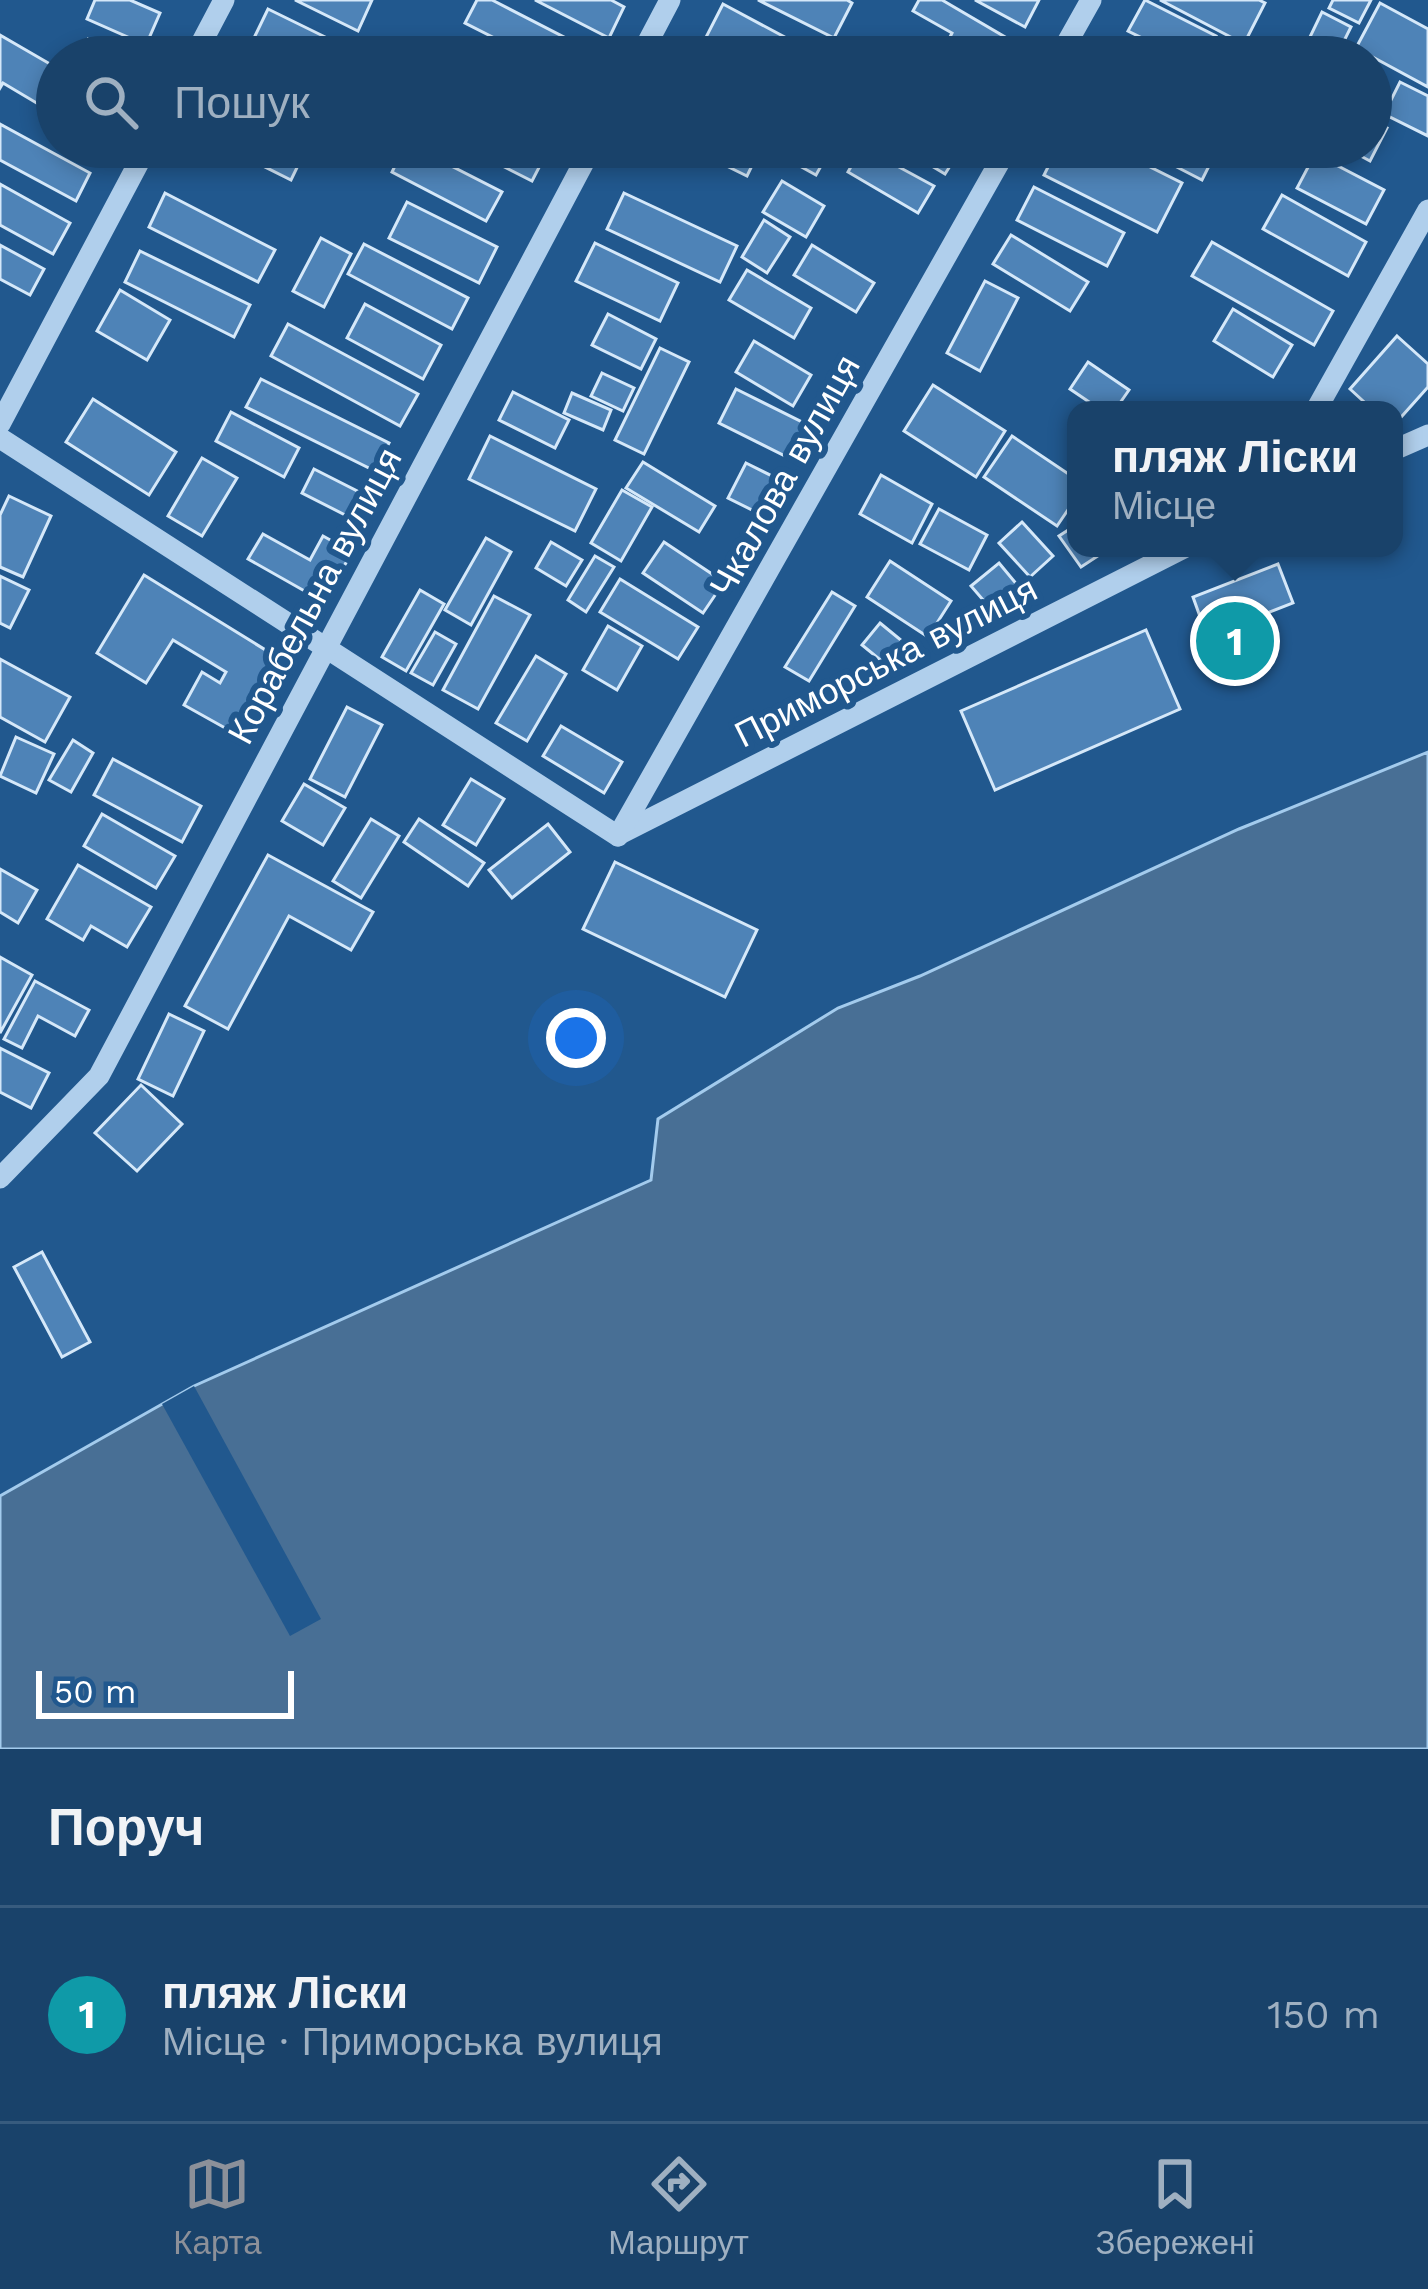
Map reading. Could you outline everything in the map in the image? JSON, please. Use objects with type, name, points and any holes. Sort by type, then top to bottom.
[{"type":"street","points":[[205,36],[224,0]]},
{"type":"street","points":[[651,36],[670,0]]},
{"type":"street","points":[[1071,36],[1091,0]]},
{"type":"street","points":[[0,424],[136,168]]},
{"type":"street","name":"Корабельна вулиця","points":[[0,1178],[99,1076],[581,168]]},
{"type":"street","name":"Чкалова вулиця","points":[[618,836],[996,168]]},
{"type":"street","points":[[1321,401],[1428,210]]},
{"type":"street","points":[[0,438],[618,836]]},
{"type":"street","name":"Приморська вулиця","points":[[618,836],[1166,557]]},
{"type":"water","points":[[1428,752],[1428,1749],[0,1749],[0,1496],[194,1386],[651,1180],[658,1119],[838,1008],[920,976],[1239,829]]},
{"type":"pier","points":[[194,1386],[321,1619],[290,1636],[162,1404]]},
{"type":"building","points":[[95,0],[130,0],[160,13],[150,36],[126,36],[87,19]]},
{"type":"building","points":[[295,0],[372,0],[358,31]]},
{"type":"building","points":[[477,0],[492,0],[562,36],[491,36],[465,23]]},
{"type":"building","points":[[535,0],[611,0],[624,7],[610,36]]},
{"type":"building","points":[[758,0],[847,0],[852,3],[835,36]]},
{"type":"building","points":[[919,0],[942,0],[1003,36],[950,36],[913,11]]},
{"type":"building","points":[[975,0],[1039,0],[1025,27]]},
{"type":"building","points":[[1145,0],[1216,36],[1138,36],[1128,31]]},
{"type":"building","points":[[1160,0],[1265,3],[1248,36],[1229,36]]},
{"type":"building","points":[[1333,0],[1371,0],[1359,23],[1329,8]]},
{"type":"building","points":[[1380,3],[1428,29],[1428,87],[1392,68],[1392,36],[1362,36]]},
{"type":"building","points":[[723,4],[783,36],[707,36]]},
{"type":"building","points":[[268,9],[323,36],[255,36]]},
{"type":"building","points":[[1322,12],[1351,27],[1346,36],[1310,36]]},
{"type":"building","points":[[0,35],[36,56],[36,103],[3,83],[0,88]]},
{"type":"building","points":[[1400,82],[1428,96],[1428,136],[1392,118],[1392,98]]},
{"type":"building","points":[[0,124],[36,144],[36,168],[81,168],[90,173],[76,201],[0,160]]},
{"type":"building","points":[[267,168],[297,168],[291,180]]},
{"type":"building","points":[[394,168],[455,168],[502,192],[486,221],[392,172]]},
{"type":"building","points":[[506,168],[539,168],[532,181]]},
{"type":"building","points":[[850,168],[901,168],[934,186],[918,213],[848,172]]},
{"type":"building","points":[[1048,168],[1152,168],[1182,183],[1157,232],[1044,175]]},
{"type":"building","points":[[1179,168],[1208,168],[1202,180]]},
{"type":"building","points":[[1308,168],[1342,168],[1384,190],[1366,224],[1297,188]]},
{"type":"building","points":[[782,181],[824,206],[806,237],[763,212]]},
{"type":"building","points":[[0,184],[70,223],[53,254],[0,225]]},
{"type":"building","points":[[1034,187],[1124,233],[1107,266],[1017,220]]},
{"type":"building","points":[[165,193],[275,250],[258,282],[149,227]]},
{"type":"building","points":[[624,193],[737,246],[720,282],[607,229]]},
{"type":"building","points":[[1282,195],[1366,242],[1348,276],[1263,229]]},
{"type":"building","points":[[407,202],[497,247],[479,283],[389,238]]},
{"type":"building","points":[[764,220],[790,237],[767,273],[742,257]]},
{"type":"building","points":[[1011,235],[1088,282],[1070,311],[993,264]]},
{"type":"building","points":[[321,238],[351,254],[324,307],[293,291]]},
{"type":"building","points":[[1212,242],[1333,311],[1314,345],[1192,276]]},
{"type":"building","points":[[595,243],[678,283],[660,321],[576,281]]},
{"type":"building","points":[[364,244],[468,298],[452,329],[348,274]]},
{"type":"building","points":[[0,245],[44,269],[30,295],[0,279]]},
{"type":"building","points":[[812,245],[874,283],[856,312],[794,275]]},
{"type":"building","points":[[140,251],[250,305],[234,337],[125,282]]},
{"type":"building","points":[[747,270],[811,308],[794,338],[729,300]]},
{"type":"building","points":[[985,281],[1018,298],[980,371],[947,353]]},
{"type":"building","points":[[120,290],[170,320],[147,360],[97,331]]},
{"type":"building","points":[[365,304],[441,345],[423,379],[347,338]]},
{"type":"building","points":[[1233,309],[1292,345],[1273,377],[1214,341]]},
{"type":"building","points":[[608,314],[656,339],[641,369],[592,345]]},
{"type":"building","points":[[288,324],[418,394],[400,426],[271,356]]},
{"type":"building","points":[[1397,336],[1428,364],[1428,387],[1403,415],[1403,401],[1363,401],[1350,389]]},
{"type":"building","points":[[754,341],[811,375],[793,406],[736,372]]},
{"type":"building","points":[[660,348],[689,362],[644,454],[615,440]]},
{"type":"building","points":[[1088,362],[1129,390],[1121,401],[1088,401],[1070,389]]},
{"type":"building","points":[[602,373],[634,388],[623,411],[591,396]]},
{"type":"building","points":[[261,379],[389,443],[375,471],[246,407]]},
{"type":"building","points":[[933,385],[1005,431],[976,477],[904,431]]},
{"type":"building","points":[[736,389],[810,426],[793,460],[719,423]]},
{"type":"building","points":[[513,392],[569,420],[555,448],[499,420]]},
{"type":"building","points":[[572,393],[611,410],[603,430],[564,413]]},
{"type":"building","points":[[93,399],[176,452],[149,495],[66,442]]},
{"type":"building","points":[[231,412],[299,448],[284,477],[216,441]]},
{"type":"building","points":[[490,436],[596,489],[575,531],[469,479]]},
{"type":"building","points":[[1012,436],[1067,473],[1067,511],[1057,526],[984,477]]},
{"type":"building","points":[[202,458],[237,478],[202,536],[168,516]]},
{"type":"building","points":[[643,462],[715,506],[699,532],[626,488]]},
{"type":"building","points":[[746,463],[786,483],[768,518],[728,498]]},
{"type":"building","points":[[314,469],[363,494],[351,518],[302,493]]},
{"type":"building","points":[[881,475],[932,504],[912,543],[860,514]]},
{"type":"building","points":[[622,490],[652,507],[621,561],[591,543]]},
{"type":"building","points":[[9,496],[51,516],[23,577],[0,567],[0,515]]},
{"type":"building","points":[[939,509],[987,535],[969,570],[920,544]]},
{"type":"building","points":[[1022,522],[1053,556],[1030,577],[999,543]]},
{"type":"building","points":[[263,534],[310,560],[323,536],[352,552],[324,602],[248,559]]},
{"type":"building","points":[[486,538],[511,552],[471,625],[445,610]]},
{"type":"building","points":[[551,542],[582,560],[566,586],[536,568]]},
{"type":"building","points":[[664,542],[724,582],[703,613],[643,573]]},
{"type":"building","points":[[595,556],[614,567],[586,612],[568,600]]},
{"type":"building","points":[[1074,557],[1096,557],[1081,567]]},
{"type":"building","points":[[890,561],[951,601],[928,637],[867,597]]},
{"type":"building","points":[[999,563],[1023,592],[996,615],[971,586]]},
{"type":"building","points":[[1278,564],[1293,603],[1207,636],[1193,597]]},
{"type":"building","points":[[144,575],[285,662],[243,738],[184,705],[202,672],[220,683],[226,672],[173,640],[146,683],[97,653]]},
{"type":"building","points":[[0,576],[29,590],[10,628],[0,623]]},
{"type":"building","points":[[620,579],[698,627],[678,659],[600,612]]},
{"type":"building","points":[[420,590],[444,604],[406,671],[382,657]]},
{"type":"building","points":[[832,592],[855,606],[809,681],[785,667]]},
{"type":"building","points":[[494,596],[530,615],[478,709],[443,690]]},
{"type":"building","points":[[880,623],[902,641],[884,663],[862,645]]},
{"type":"building","points":[[608,626],[642,646],[617,690],[583,670]]},
{"type":"building","points":[[1146,630],[1180,709],[995,790],[961,711]]},
{"type":"building","points":[[435,632],[456,644],[433,685],[411,673]]},
{"type":"building","points":[[536,656],[566,674],[527,741],[496,723]]},
{"type":"building","points":[[0,659],[70,697],[45,742],[0,717]]},
{"type":"building","points":[[347,707],[382,725],[345,797],[310,779]]},
{"type":"building","points":[[561,726],[622,762],[604,793],[543,756]]},
{"type":"building","points":[[16,737],[54,754],[36,793],[0,776]]},
{"type":"building","points":[[73,740],[93,753],[71,792],[49,780]]},
{"type":"building","points":[[113,759],[201,806],[182,842],[94,795]]},
{"type":"building","points":[[471,779],[504,799],[476,845],[443,825]]},
{"type":"building","points":[[304,784],[345,808],[323,845],[282,821]]},
{"type":"building","points":[[102,814],[175,856],[156,888],[84,846]]},
{"type":"building","points":[[371,819],[399,836],[361,898],[333,881]]},
{"type":"building","points":[[419,819],[484,863],[468,886],[404,842]]},
{"type":"building","points":[[548,824],[570,852],[512,898],[489,870]]},
{"type":"building","points":[[268,855],[373,912],[351,950],[289,916],[228,1029],[185,1006]]},
{"type":"building","points":[[615,862],[757,930],[725,997],[583,929]]},
{"type":"building","points":[[78,865],[151,907],[127,947],[91,926],[83,940],[47,919]]},
{"type":"building","points":[[0,869],[37,890],[18,923],[0,912]]},
{"type":"building","points":[[0,957],[32,975],[0,1033]]},
{"type":"building","points":[[35,981],[89,1010],[75,1036],[38,1016],[22,1048],[4,1039]]},
{"type":"building","points":[[169,1014],[204,1031],[173,1096],[138,1079]]},
{"type":"building","points":[[0,1048],[49,1073],[31,1108],[0,1092]]},
{"type":"building","points":[[141,1085],[182,1124],[137,1171],[95,1133]]},
{"type":"building","points":[[42,1252],[90,1342],[62,1357],[14,1267]]},
{"type":"place","name":"пляж Ліски","points":[[1235,641]]}]
